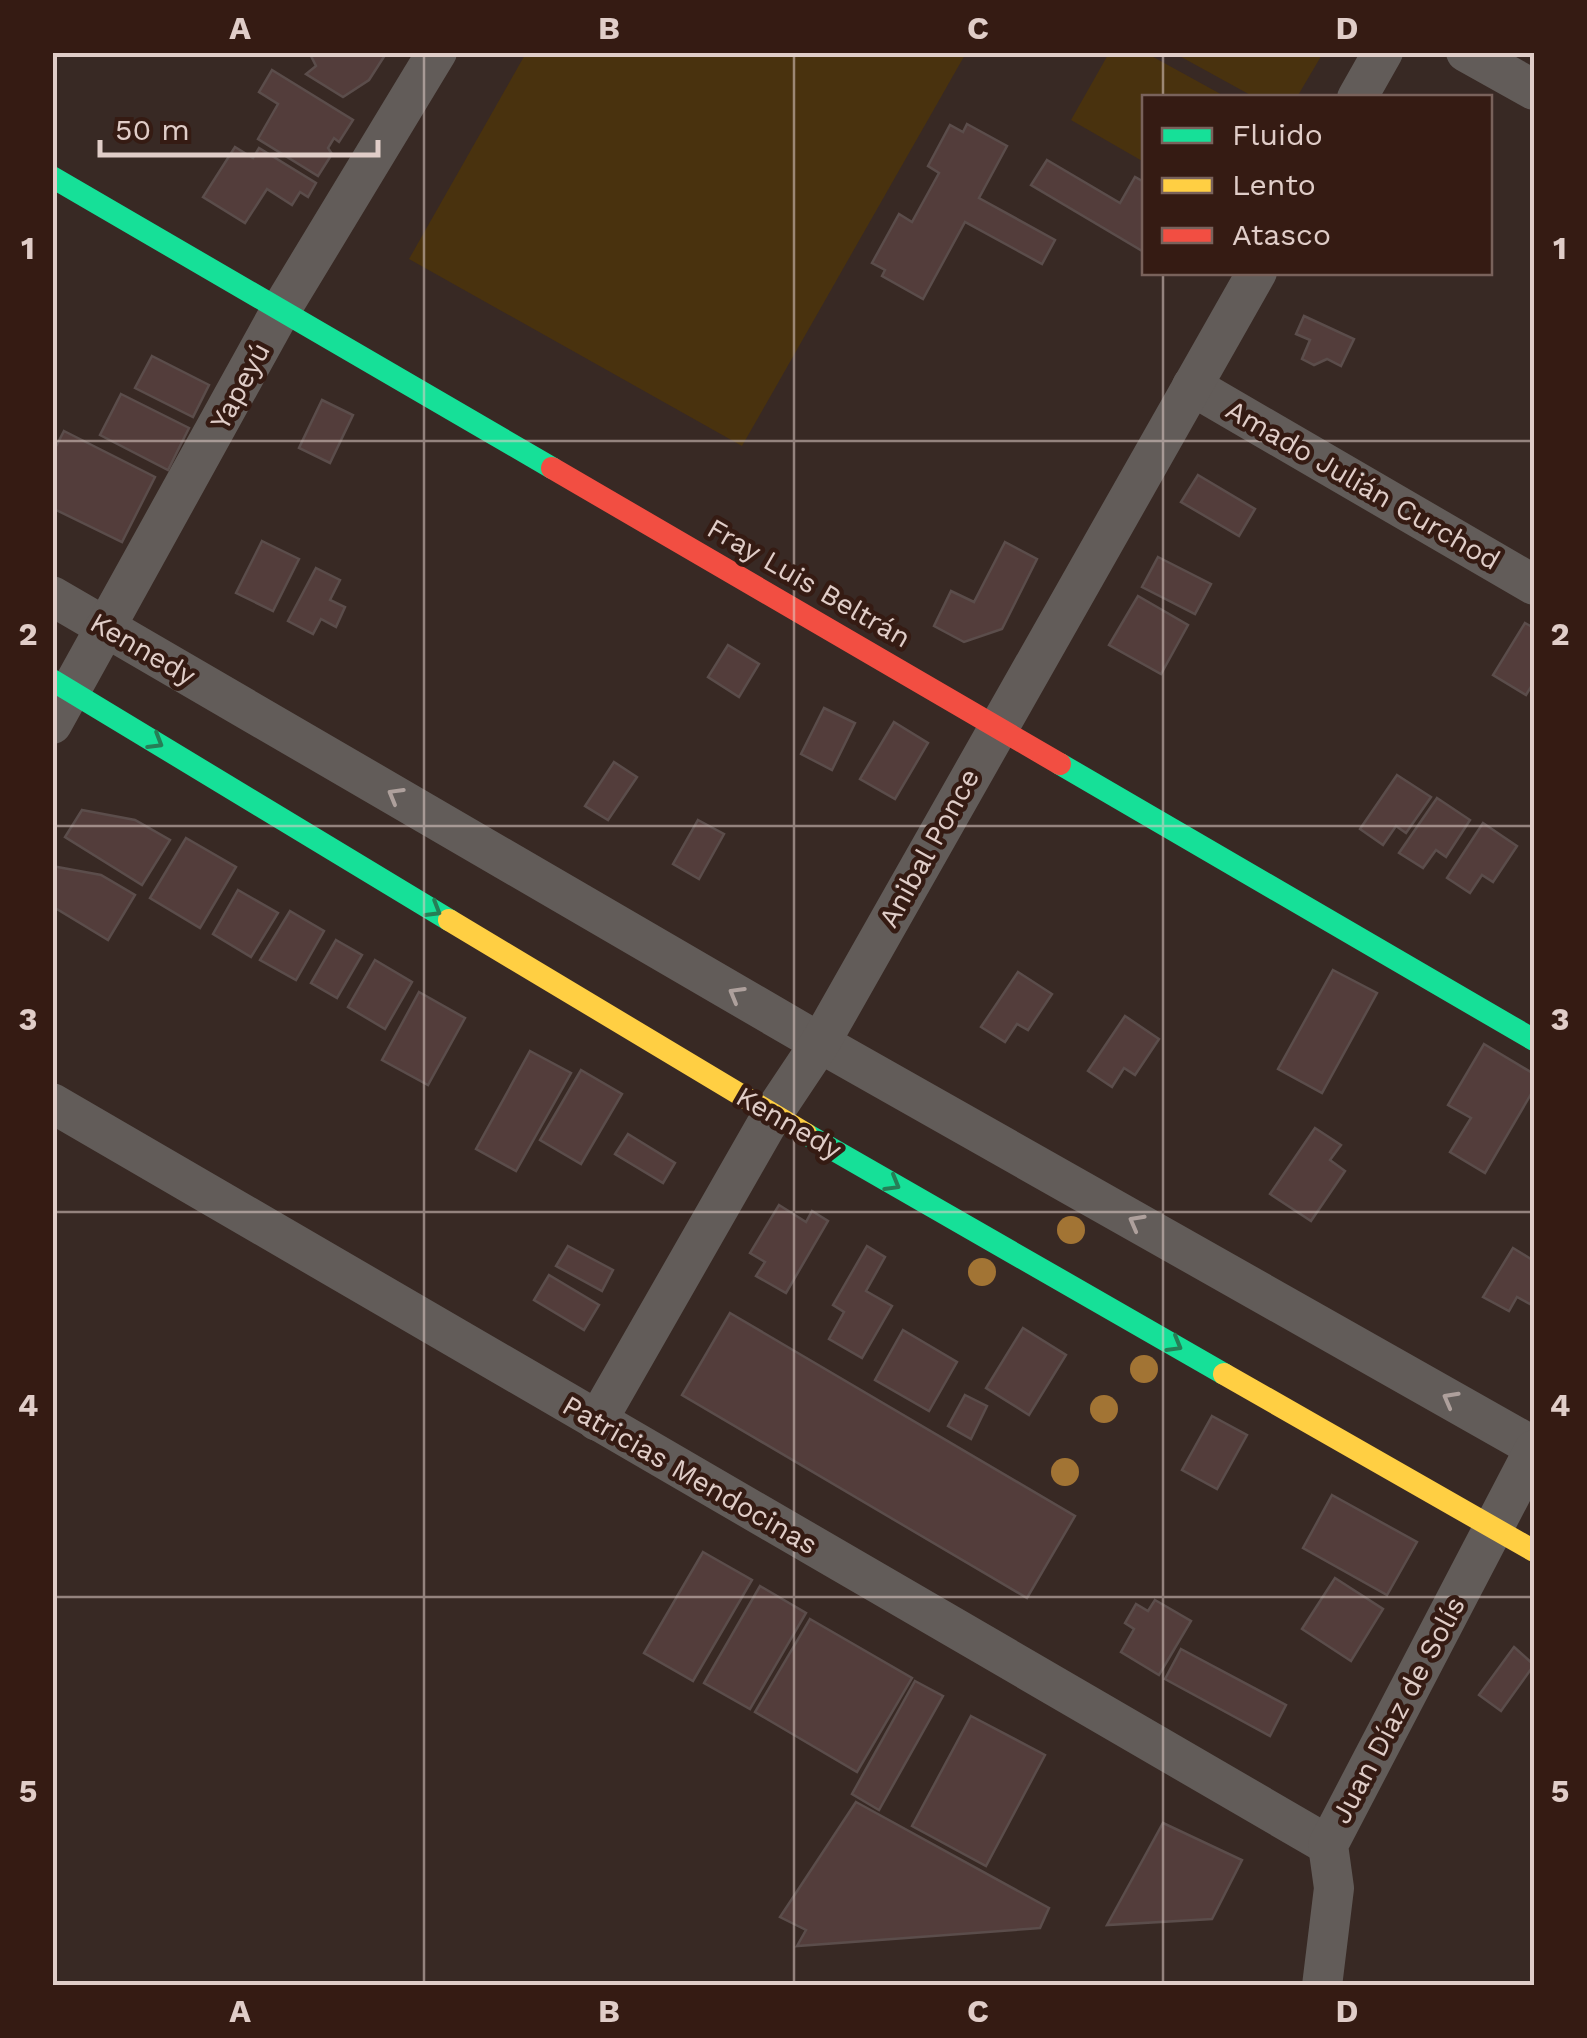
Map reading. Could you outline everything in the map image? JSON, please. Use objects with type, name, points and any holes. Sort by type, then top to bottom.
[{"type":"street","name":"Yapeyú","points":[[59,699],[109,629],[282,308],[437,52]]},
{"type":"street","points":[[1359,95],[1383,52]]},
{"type":"street","points":[[1466,52],[1534,90]]},
{"type":"street","name":"Fray Luis Beltrán","points":[[52,177],[1534,1040]]},
{"type":"street","name":"Anibal Ponce","points":[[597,1421],[772,1114],[820,1043],[1255,275]]},
{"type":"street","name":"Amado Julián Curchod","points":[[1192,386],[1534,584]]},
{"type":"street","name":"Kennedy","points":[[52,596],[820,1043],[1534,1448]]},
{"type":"street","name":"Kennedy","points":[[59,699],[1534,1551]]},
{"type":"street","name":"Patricias Mendocinas","points":[[52,1103],[1328,1845]]},
{"type":"street","name":"Juan Díaz de Solís","points":[[1322,1986],[1334,1888],[1328,1845],[1534,1448]]},
{"type":"shaded area","points":[[1323,52],[1298,95],[1250,95],[1174,53]]},
{"type":"shaded area","points":[[526,53],[966,53],[742,446],[409,259]]},
{"type":"shaded area","points":[[1109,53],[1146,53],[1222,95],[1142,95],[1142,161],[1071,120]]},
{"type":"building","points":[[309,52],[387,52],[369,80],[343,97],[306,74],[316,66]]},
{"type":"building","points":[[272,70],[353,120],[339,142],[334,138],[328,148],[332,154],[318,176],[258,139],[278,104],[259,92]]},
{"type":"building","points":[[967,124],[1007,146],[979,198],[1055,240],[1042,264],[965,222],[923,299],[882,276],[885,270],[872,263],[899,214],[912,222],[939,173],[928,166],[950,125],[963,132]]},
{"type":"building","points":[[235,147],[253,158],[259,148],[316,183],[308,197],[300,192],[292,205],[267,189],[245,223],[203,197]]},
{"type":"building","points":[[1047,160],[1120,203],[1135,177],[1142,181],[1142,251],[1031,185]]},
{"type":"building","points":[[1304,316],[1354,339],[1341,366],[1327,359],[1314,365],[1302,359],[1310,340],[1296,334]]},
{"type":"building","points":[[152,356],[209,385],[193,417],[135,388]]},
{"type":"building","points":[[121,394],[189,428],[168,470],[100,435]]},
{"type":"building","points":[[322,400],[353,415],[330,463],[299,448]]},
{"type":"building","points":[[64,431],[155,477],[122,542],[52,508],[52,454]]},
{"type":"building","points":[[1198,475],[1255,509],[1239,536],[1181,502]]},
{"type":"building","points":[[262,541],[299,559],[273,611],[236,593]]},
{"type":"building","points":[[1005,542],[1037,559],[1002,629],[964,642],[934,626],[951,591],[974,602]]},
{"type":"building","points":[[1158,557],[1211,584],[1195,614],[1142,587]]},
{"type":"building","points":[[316,568],[340,580],[330,600],[345,607],[336,627],[321,619],[313,634],[288,621]]},
{"type":"building","points":[[1138,596],[1188,625],[1161,674],[1109,645]]},
{"type":"building","points":[[1525,623],[1534,628],[1534,682],[1526,695],[1493,675]]},
{"type":"building","points":[[728,645],[759,664],[739,697],[708,677]]},
{"type":"building","points":[[824,708],[855,723],[832,770],[801,754]]},
{"type":"building","points":[[894,722],[928,743],[895,799],[860,779]]},
{"type":"building","points":[[614,762],[637,777],[608,820],[585,806]]},
{"type":"building","points":[[1397,775],[1431,797],[1406,833],[1396,826],[1383,845],[1360,829]]},
{"type":"building","points":[[1437,798],[1470,820],[1446,857],[1436,850],[1423,868],[1399,853]]},
{"type":"building","points":[[82,810],[135,820],[170,840],[142,885],[65,837]]},
{"type":"building","points":[[698,820],[724,834],[699,879],[673,864]]},
{"type":"building","points":[[1483,823],[1517,846],[1493,882],[1482,875],[1470,893],[1447,878]]},
{"type":"building","points":[[186,838],[236,867],[200,928],[150,898]]},
{"type":"building","points":[[52,866],[101,875],[135,895],[108,940],[52,906]]},
{"type":"building","points":[[238,890],[278,913],[251,957],[213,934]]},
{"type":"building","points":[[290,911],[324,931],[296,980],[260,960]]},
{"type":"building","points":[[336,940],[362,955],[337,998],[311,983]]},
{"type":"building","points":[[375,960],[412,982],[385,1029],[348,1007]]},
{"type":"building","points":[[1333,970],[1377,993],[1322,1093],[1278,1069]]},
{"type":"building","points":[[1018,972],[1052,994],[1028,1030],[1017,1024],[1005,1042],[981,1027]]},
{"type":"building","points":[[419,992],[465,1018],[428,1085],[382,1060]]},
{"type":"building","points":[[1125,1016],[1159,1039],[1135,1075],[1124,1068],[1112,1087],[1088,1071]]},
{"type":"building","points":[[1484,1044],[1534,1074],[1534,1089],[1485,1173],[1450,1152],[1471,1118],[1448,1105]]},
{"type":"building","points":[[530,1051],[571,1073],[516,1171],[476,1149]]},
{"type":"building","points":[[581,1070],[622,1094],[581,1164],[540,1140]]},
{"type":"building","points":[[1315,1128],[1341,1145],[1330,1160],[1345,1171],[1311,1221],[1270,1194]]},
{"type":"building","points":[[628,1134],[675,1163],[663,1183],[615,1154]]},
{"type":"building","points":[[779,1205],[806,1222],[812,1211],[828,1221],[786,1293],[756,1276],[765,1262],[750,1253]]},
{"type":"building","points":[[568,1246],[613,1270],[602,1291],[556,1266]]},
{"type":"building","points":[[867,1246],[885,1257],[866,1291],[892,1306],[862,1358],[829,1339],[844,1312],[833,1305]]},
{"type":"building","points":[[1513,1248],[1534,1261],[1534,1296],[1530,1304],[1517,1297],[1509,1311],[1483,1297]]},
{"type":"building","points":[[549,1275],[599,1305],[584,1330],[534,1300]]},
{"type":"building","points":[[730,1313],[1075,1516],[1027,1598],[682,1395]]},
{"type":"building","points":[[1023,1328],[1066,1355],[1029,1415],[986,1388]]},
{"type":"building","points":[[903,1330],[957,1362],[929,1411],[875,1380]]},
{"type":"building","points":[[965,1395],[987,1406],[971,1439],[948,1426]]},
{"type":"building","points":[[1212,1416],[1247,1435],[1217,1489],[1182,1470]]},
{"type":"building","points":[[1332,1495],[1417,1542],[1387,1595],[1303,1548]]},
{"type":"building","points":[[703,1552],[752,1580],[693,1681],[644,1653]]},
{"type":"building","points":[[1335,1578],[1383,1609],[1351,1661],[1302,1629]]},
{"type":"building","points":[[760,1586],[806,1613],[750,1709],[704,1683]]},
{"type":"building","points":[[1155,1600],[1191,1621],[1159,1675],[1121,1652],[1134,1629],[1125,1623],[1136,1604],[1148,1611]]},
{"type":"building","points":[[810,1619],[912,1678],[857,1772],[755,1712]]},
{"type":"building","points":[[1514,1647],[1534,1665],[1501,1711],[1479,1695]]},
{"type":"building","points":[[1181,1649],[1286,1705],[1270,1736],[1165,1679]]},
{"type":"building","points":[[915,1681],[943,1696],[879,1810],[852,1794]]},
{"type":"building","points":[[971,1716],[1045,1755],[986,1866],[912,1826]]},
{"type":"building","points":[[856,1802],[1049,1908],[1040,1928],[797,1946],[806,1930],[780,1917]]},
{"type":"building","points":[[1163,1823],[1242,1860],[1212,1919],[1107,1925]]},
{"type":"traffic: fast","points":[[52,177],[552,468]]},
{"type":"traffic: fast","points":[[52,680],[449,920]]},
{"type":"traffic: fast","points":[[1060,764],[1534,1040]]},
{"type":"traffic: fast","points":[[806,1134],[1224,1374]]},
{"type":"traffic: slow","points":[[449,920],[806,1134]]},
{"type":"traffic: slow","points":[[1224,1374],[1534,1551]]},
{"type":"traffic: jam","points":[[552,468],[1060,764]]}]
